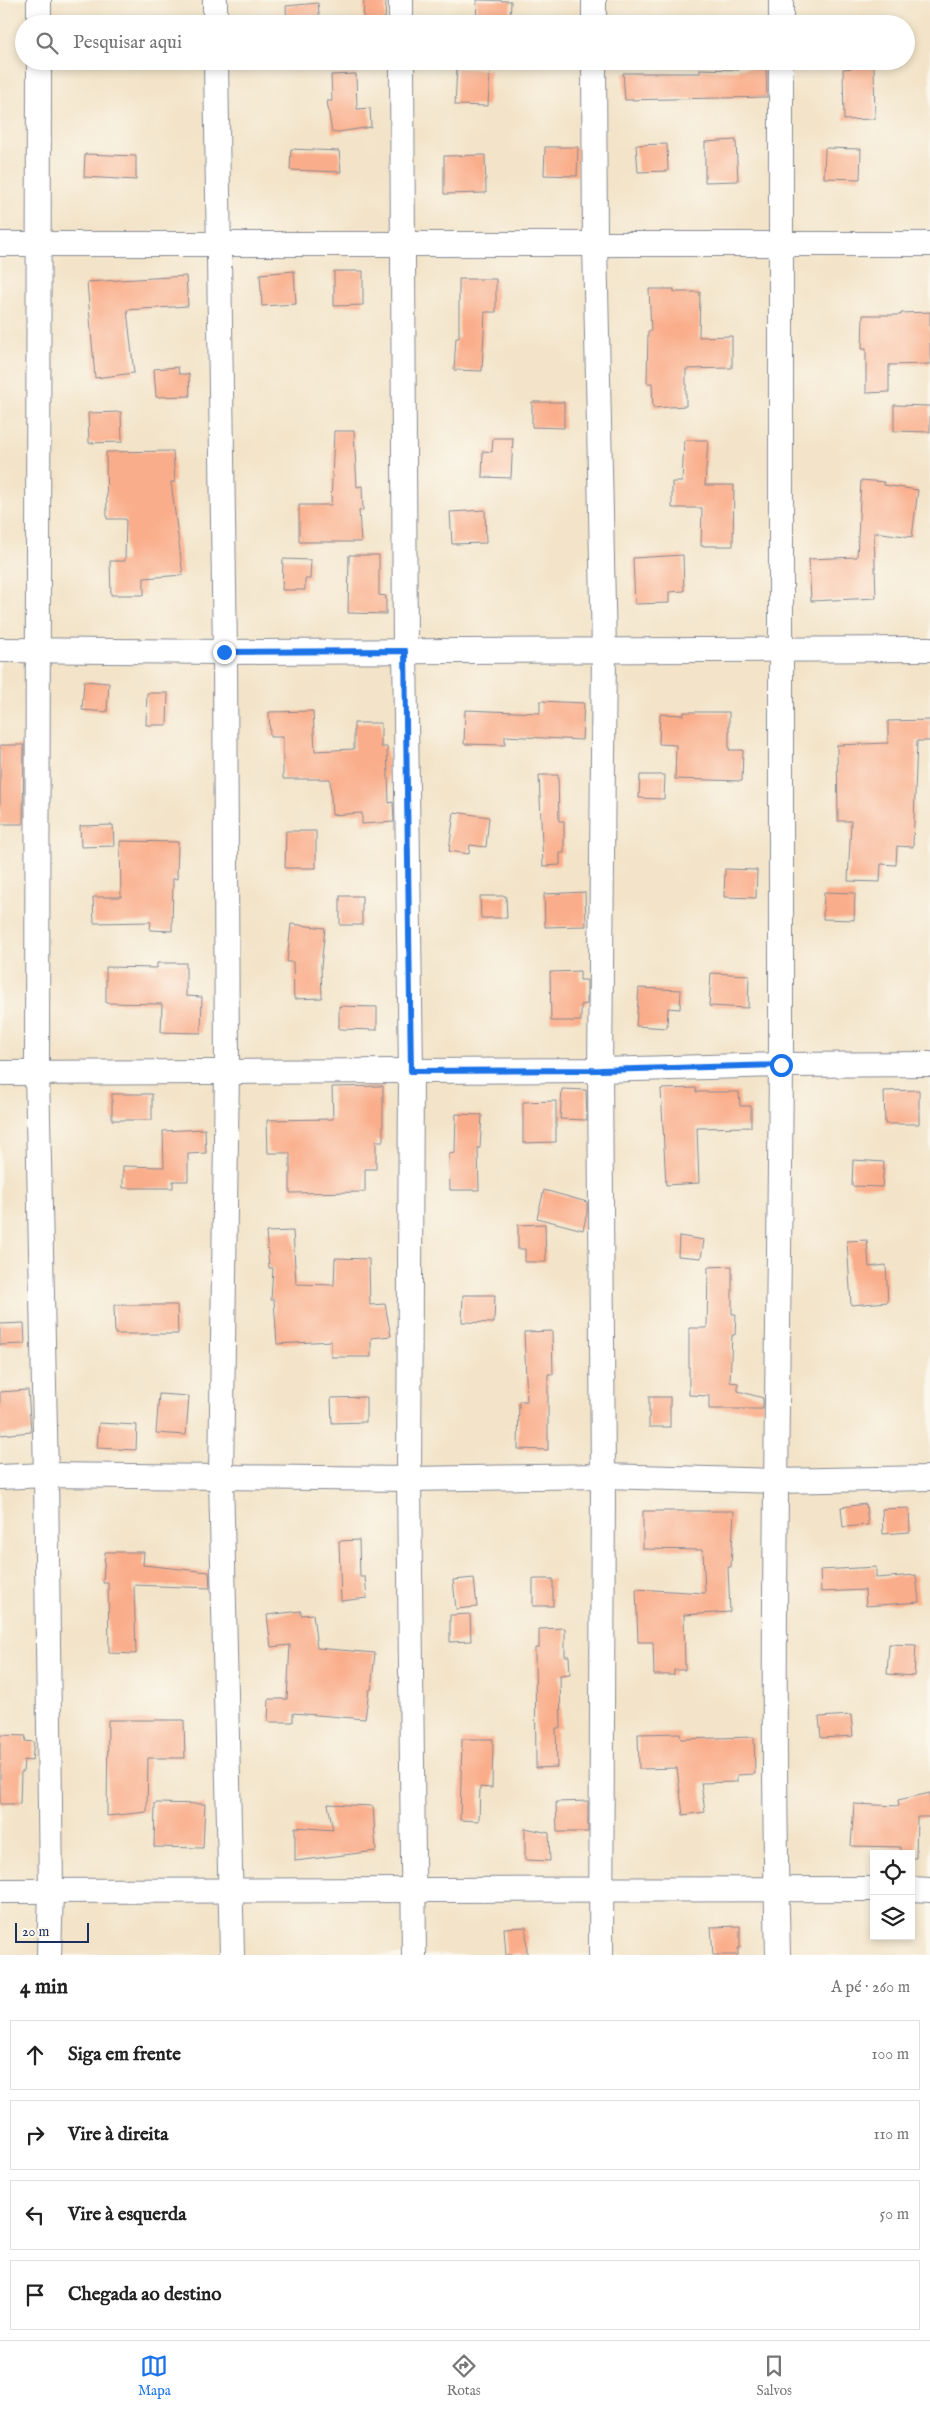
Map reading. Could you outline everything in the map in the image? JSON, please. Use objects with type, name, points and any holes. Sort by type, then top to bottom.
[{"type":"street","points":[[38,0],[39,15]]},
{"type":"street","points":[[215,0],[215,15]]},
{"type":"street","points":[[401,0],[401,15]]},
{"type":"street","points":[[594,0],[594,15]]},
{"type":"street","points":[[781,0],[781,15]]},
{"type":"street","points":[[39,70],[40,244],[36,649],[37,1073],[46,1475],[49,1955]]},
{"type":"street","points":[[216,70],[224,652],[227,1072],[221,1477],[232,1955]]},
{"type":"street","points":[[402,70],[405,651],[411,1071],[408,1479],[414,1955]]},
{"type":"street","points":[[594,70],[595,244],[604,650],[600,1070],[603,1476],[601,1955]]},
{"type":"street","points":[[778,1955],[776,1888],[775,1482],[781,1065],[783,649],[781,70]]},
{"type":"street","points":[[0,244],[930,244]]},
{"type":"street","points":[[0,650],[224,652],[930,649]]},
{"type":"street","points":[[0,1073],[600,1070],[781,1065],[930,1064]]},
{"type":"street","points":[[0,1477],[46,1475],[408,1479],[603,1476],[775,1482],[930,1478]]},
{"type":"street","points":[[0,1891],[870,1889]]},
{"type":"street","points":[[915,1890],[930,1890]]},
{"type":"building","points":[[364,0],[386,0],[385,15],[363,15]]},
{"type":"building","points":[[477,0],[511,1],[510,15],[476,15]]},
{"type":"building","points":[[318,3],[319,15],[286,15],[286,6]]},
{"type":"building","points":[[457,70],[490,70],[488,106],[455,105]]},
{"type":"building","points":[[700,70],[766,70],[767,97],[625,100],[623,73],[700,73]]},
{"type":"building","points":[[843,70],[874,70],[875,119],[844,120]]},
{"type":"building","points":[[356,74],[357,109],[370,108],[371,127],[332,133],[327,101],[332,101],[331,75]]},
{"type":"building","points":[[736,140],[738,181],[705,182],[705,142]]},
{"type":"building","points":[[667,144],[668,171],[638,172],[636,145]]},
{"type":"building","points":[[545,147],[578,147],[577,176],[544,175]]},
{"type":"building","points":[[825,148],[861,149],[860,179],[824,178]]},
{"type":"building","points":[[291,149],[339,151],[341,172],[290,170]]},
{"type":"building","points":[[85,154],[136,156],[136,180],[84,177]]},
{"type":"building","points":[[485,155],[486,193],[444,194],[444,156]]},
{"type":"building","points":[[294,271],[296,304],[262,306],[260,274]]},
{"type":"building","points":[[334,271],[363,271],[363,305],[334,306]]},
{"type":"building","points":[[186,276],[188,306],[127,310],[134,373],[95,378],[87,282]]},
{"type":"building","points":[[459,279],[496,279],[496,312],[485,312],[482,371],[454,370],[456,338],[459,338]]},
{"type":"building","points":[[649,289],[674,289],[674,292],[700,292],[699,337],[732,336],[732,368],[686,369],[686,406],[653,408],[652,383],[647,383],[648,331],[651,331]]},
{"type":"building","points":[[930,312],[930,364],[889,365],[889,392],[866,393],[866,349],[862,349],[863,315],[901,315],[901,313]]},
{"type":"building","points":[[178,367],[179,374],[189,374],[190,396],[156,397],[154,369]]},
{"type":"building","points":[[532,402],[564,402],[564,428],[532,427]]},
{"type":"building","points":[[894,405],[930,406],[930,432],[894,431]]},
{"type":"building","points":[[121,412],[122,442],[89,443],[88,413]]},
{"type":"building","points":[[334,431],[354,431],[357,487],[362,486],[363,510],[359,511],[361,542],[299,542],[299,505],[331,505]]},
{"type":"building","points":[[493,438],[513,438],[511,478],[482,477],[483,451],[492,452]]},
{"type":"building","points":[[684,440],[708,440],[705,485],[734,485],[733,546],[701,546],[702,508],[672,508],[672,482],[682,482]]},
{"type":"building","points":[[173,451],[175,482],[171,482],[183,575],[144,578],[144,595],[111,595],[110,561],[125,561],[126,519],[107,519],[106,452]]},
{"type":"building","points":[[861,480],[884,482],[884,485],[918,490],[912,537],[874,532],[876,598],[811,601],[809,559],[857,557]]},
{"type":"building","points":[[485,510],[486,543],[452,544],[450,512]]},
{"type":"building","points":[[349,555],[379,555],[379,595],[386,596],[386,614],[348,613]]},
{"type":"building","points":[[683,555],[684,591],[669,592],[669,603],[635,604],[633,558]]},
{"type":"building","points":[[283,559],[311,560],[310,579],[305,579],[305,590],[282,590]]},
{"type":"building","points":[[84,681],[109,683],[107,712],[82,710]]},
{"type":"building","points":[[147,693],[168,693],[167,725],[146,725]]},
{"type":"building","points":[[540,701],[584,703],[582,740],[505,736],[505,745],[464,744],[465,710],[540,713]]},
{"type":"building","points":[[313,711],[315,751],[354,749],[354,723],[381,723],[381,747],[387,747],[389,803],[393,802],[394,822],[362,824],[362,813],[332,815],[330,779],[283,779],[283,737],[270,737],[269,712]]},
{"type":"building","points":[[684,712],[729,712],[729,750],[743,750],[742,781],[675,779],[676,745],[659,744],[660,714],[684,715]]},
{"type":"building","points":[[930,720],[930,741],[917,741],[913,847],[897,846],[896,865],[881,864],[880,882],[848,881],[851,821],[838,821],[837,745],[888,743],[888,721]]},
{"type":"building","points":[[0,745],[24,745],[23,824],[0,824]]},
{"type":"building","points":[[539,775],[558,775],[559,821],[564,821],[564,853],[560,853],[560,865],[543,866]]},
{"type":"building","points":[[640,775],[665,775],[664,799],[639,798]]},
{"type":"building","points":[[454,812],[489,817],[486,847],[470,845],[469,854],[449,851]]},
{"type":"building","points":[[113,825],[114,846],[81,847],[80,826]]},
{"type":"building","points":[[286,831],[316,831],[316,868],[285,868]]},
{"type":"building","points":[[120,841],[178,842],[177,879],[173,878],[172,931],[150,930],[151,922],[94,923],[93,897],[121,897]]},
{"type":"building","points":[[725,869],[757,870],[756,898],[724,897]]},
{"type":"building","points":[[585,892],[586,926],[545,927],[544,894]]},
{"type":"building","points":[[824,892],[855,893],[854,920],[823,919]]},
{"type":"building","points":[[340,896],[362,896],[362,925],[340,925]]},
{"type":"building","points":[[480,896],[506,896],[507,918],[481,918]]},
{"type":"building","points":[[291,924],[325,928],[321,966],[322,998],[294,999],[293,962],[287,962]]},
{"type":"building","points":[[157,963],[186,963],[186,996],[202,997],[201,1033],[161,1032],[162,1004],[106,1003],[106,967],[157,968]]},
{"type":"building","points":[[580,971],[580,980],[587,980],[587,1004],[581,1005],[581,1021],[551,1021],[550,972]]},
{"type":"building","points":[[711,973],[749,975],[748,1008],[709,1006]]},
{"type":"building","points":[[639,988],[681,990],[680,1009],[668,1008],[667,1028],[636,1026]]},
{"type":"building","points":[[339,1006],[377,1007],[377,1030],[339,1029]]},
{"type":"building","points":[[383,1086],[383,1141],[376,1141],[376,1169],[365,1169],[365,1192],[290,1193],[290,1153],[268,1153],[267,1120],[333,1119],[332,1087]]},
{"type":"building","points":[[696,1088],[696,1092],[739,1092],[740,1106],[751,1106],[751,1127],[697,1128],[699,1183],[666,1185],[661,1089]]},
{"type":"building","points":[[562,1089],[586,1090],[587,1120],[560,1119]]},
{"type":"building","points":[[919,1090],[919,1124],[885,1124],[884,1091]]},
{"type":"building","points":[[112,1094],[152,1094],[152,1120],[112,1120]]},
{"type":"building","points":[[556,1101],[556,1142],[523,1143],[523,1102]]},
{"type":"building","points":[[456,1114],[482,1115],[480,1148],[478,1148],[479,1190],[450,1190],[449,1154],[455,1153]]},
{"type":"building","points":[[205,1129],[206,1153],[188,1154],[188,1181],[173,1181],[173,1188],[123,1188],[123,1166],[164,1167],[163,1131]]},
{"type":"building","points":[[853,1160],[884,1162],[882,1187],[852,1186]]},
{"type":"building","points":[[544,1190],[587,1202],[587,1213],[583,1230],[537,1218]]},
{"type":"building","points":[[545,1224],[546,1262],[525,1262],[525,1249],[518,1249],[518,1225]]},
{"type":"building","points":[[293,1231],[296,1284],[334,1285],[335,1258],[369,1259],[370,1305],[385,1304],[391,1336],[371,1338],[371,1357],[331,1357],[331,1341],[277,1344],[274,1300],[271,1300],[273,1268],[269,1268],[266,1232]]},
{"type":"building","points":[[679,1236],[704,1240],[701,1258],[678,1256]]},
{"type":"building","points":[[867,1240],[869,1267],[886,1265],[888,1302],[851,1305],[847,1241]]},
{"type":"building","points":[[732,1266],[732,1314],[736,1314],[735,1335],[732,1335],[730,1382],[738,1383],[738,1391],[763,1398],[763,1409],[709,1409],[709,1396],[689,1395],[689,1328],[707,1328],[708,1267]]},
{"type":"building","points":[[463,1295],[495,1295],[494,1323],[462,1322]]},
{"type":"building","points":[[114,1305],[177,1305],[178,1334],[115,1334]]},
{"type":"building","points":[[24,1323],[25,1344],[0,1345],[0,1324]]},
{"type":"building","points":[[552,1331],[553,1374],[548,1374],[548,1450],[518,1449],[519,1401],[527,1401],[524,1332]]},
{"type":"building","points":[[28,1390],[31,1432],[0,1435],[0,1392]]},
{"type":"building","points":[[159,1394],[189,1396],[186,1435],[156,1433]]},
{"type":"building","points":[[366,1397],[366,1422],[332,1423],[331,1398]]},
{"type":"building","points":[[649,1397],[670,1397],[670,1427],[649,1427]]},
{"type":"building","points":[[99,1423],[137,1425],[136,1450],[97,1448]]},
{"type":"building","points":[[866,1504],[868,1525],[843,1527],[841,1507]]},
{"type":"building","points":[[909,1508],[910,1532],[883,1534],[882,1509]]},
{"type":"building","points":[[643,1511],[734,1511],[731,1567],[728,1567],[730,1612],[684,1615],[685,1670],[674,1670],[674,1675],[654,1675],[653,1642],[638,1642],[636,1589],[705,1593],[703,1550],[643,1549]]},
{"type":"building","points":[[359,1540],[360,1577],[365,1577],[367,1598],[341,1601],[339,1541]]},
{"type":"building","points":[[105,1552],[144,1552],[143,1565],[209,1572],[210,1588],[134,1585],[136,1654],[109,1653],[108,1583],[103,1583]]},
{"type":"building","points":[[876,1567],[876,1578],[916,1575],[919,1602],[866,1606],[865,1590],[821,1592],[820,1570]]},
{"type":"building","points":[[474,1578],[477,1607],[456,1609],[453,1580]]},
{"type":"building","points":[[533,1579],[553,1579],[553,1606],[533,1606]]},
{"type":"building","points":[[301,1611],[301,1615],[313,1614],[317,1648],[375,1653],[371,1690],[369,1690],[365,1719],[293,1713],[293,1722],[268,1722],[269,1699],[287,1699],[290,1645],[271,1647],[267,1615]]},
{"type":"building","points":[[470,1614],[471,1641],[450,1642],[450,1615]]},
{"type":"building","points":[[565,1628],[565,1656],[569,1656],[570,1674],[560,1675],[561,1728],[556,1728],[557,1767],[536,1768],[535,1648],[539,1648],[539,1629]]},
{"type":"building","points":[[889,1644],[916,1645],[914,1676],[887,1674]]},
{"type":"building","points":[[851,1715],[853,1736],[821,1738],[819,1717]]},
{"type":"building","points":[[108,1720],[184,1720],[185,1758],[148,1758],[147,1812],[107,1816]]},
{"type":"building","points":[[680,1733],[681,1739],[754,1737],[755,1774],[737,1775],[737,1782],[701,1783],[705,1812],[683,1815],[677,1768],[639,1769],[638,1734]]},
{"type":"building","points":[[0,1735],[26,1736],[25,1741],[34,1742],[32,1761],[24,1760],[23,1772],[21,1772],[20,1804],[0,1804]]},
{"type":"building","points":[[462,1739],[493,1739],[492,1788],[480,1787],[479,1821],[460,1820]]},
{"type":"building","points":[[930,1793],[930,1817],[917,1817],[916,1858],[915,1850],[901,1850],[901,1847],[851,1846],[854,1804],[899,1806],[898,1800]]},
{"type":"building","points":[[588,1801],[588,1832],[557,1832],[556,1802]]},
{"type":"building","points":[[155,1803],[205,1804],[203,1848],[154,1847]]},
{"type":"building","points":[[328,1804],[373,1806],[376,1851],[295,1861],[295,1827],[333,1830]]},
{"type":"building","points":[[525,1828],[549,1833],[550,1861],[525,1860]]},
{"type":"building","points":[[740,1926],[740,1948],[738,1948],[738,1955],[713,1955],[711,1927]]},
{"type":"building","points":[[526,1927],[527,1955],[506,1955],[504,1928]]},
{"type":"route","points":[[224,652],[405,651],[411,1071],[600,1070],[781,1065]]}]
